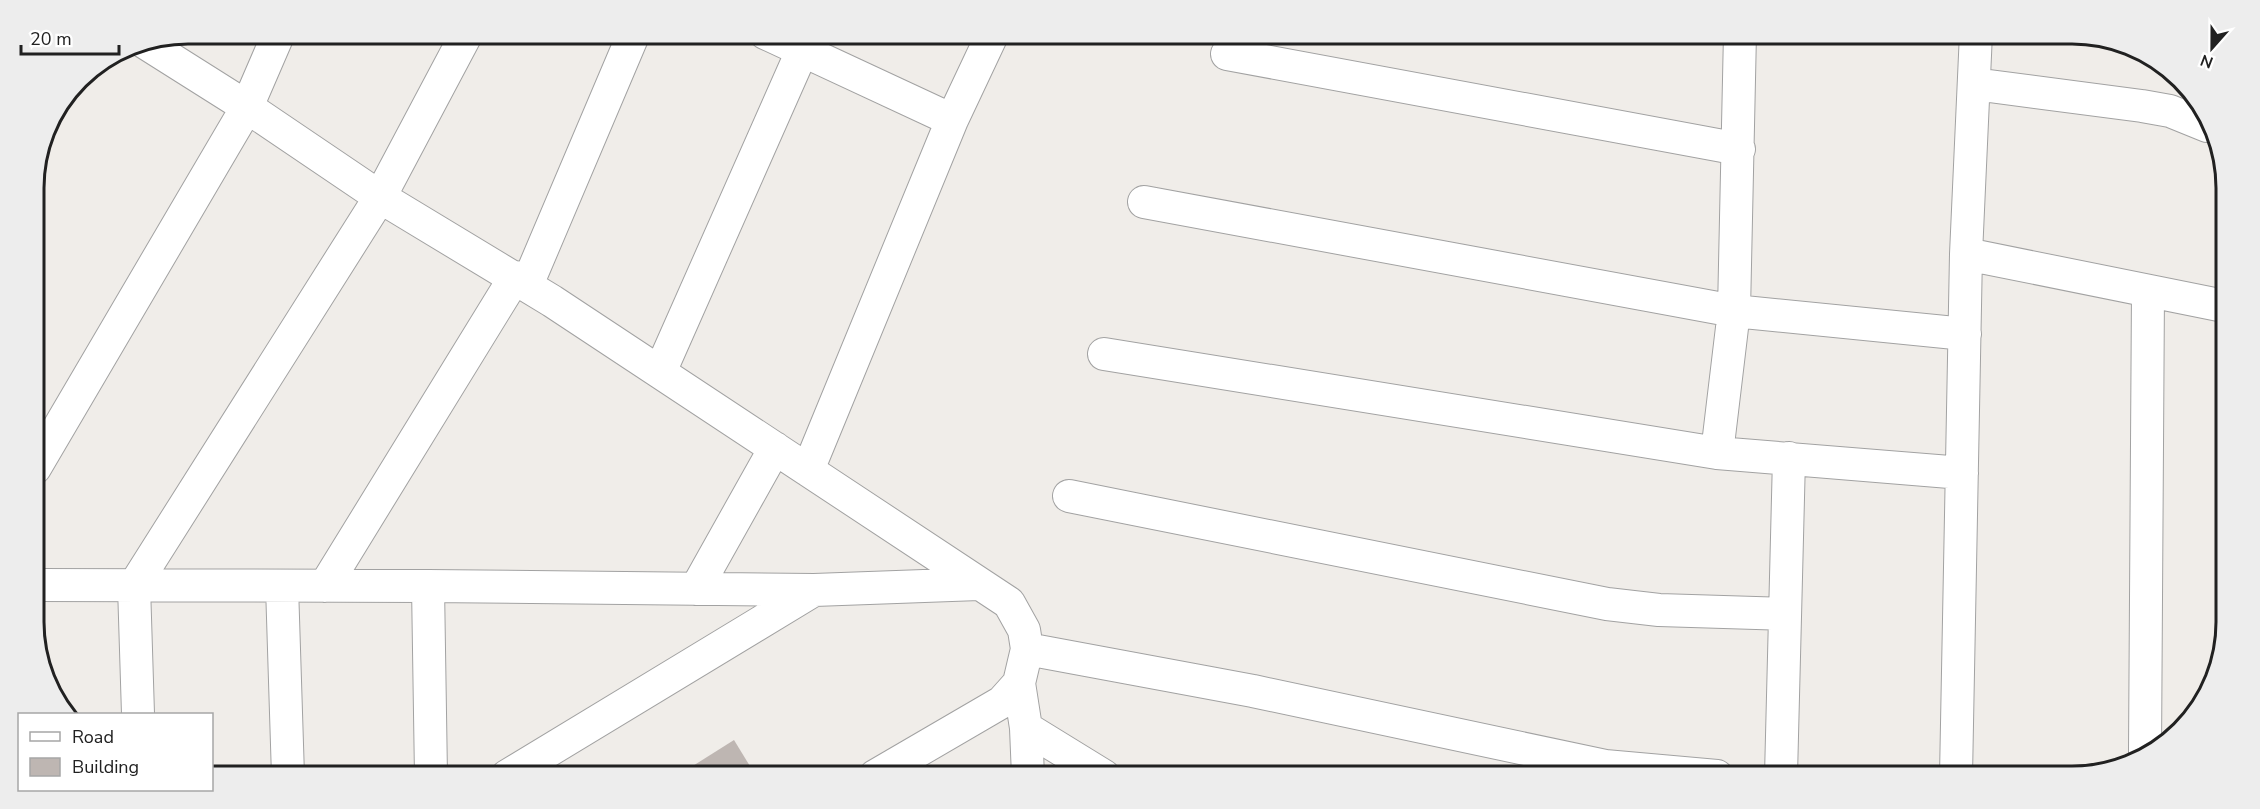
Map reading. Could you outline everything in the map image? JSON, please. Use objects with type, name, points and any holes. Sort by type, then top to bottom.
[{"type":"street","points":[[44,453],[246,107],[274,44]]},
{"type":"street","points":[[138,713],[134,586],[380,197],[462,44]]},
{"type":"street","points":[[325,586],[521,281],[629,44]]},
{"type":"street","points":[[660,372],[806,44]]},
{"type":"street","points":[[811,44],[952,120]]},
{"type":"street","points":[[808,470],[952,120],[988,44]]},
{"type":"street","points":[[1717,453],[1734,311],[1740,44]]},
{"type":"street","points":[[1956,765],[1966,254],[1976,44]]},
{"type":"street","points":[[153,48],[380,197],[521,281],[1009,603],[1024,630],[1027,649],[1018,683],[1026,728],[1028,766]]},
{"type":"street","points":[[1227,54],[1739,149]]},
{"type":"street","points":[[1974,84],[2142,106],[2170,111],[2201,124]]},
{"type":"street","points":[[1144,202],[1734,311],[1965,334]]},
{"type":"street","points":[[1966,254],[2216,304]]},
{"type":"street","points":[[2145,745],[2148,291]]},
{"type":"street","points":[[1104,354],[1717,453],[1962,473]]},
{"type":"street","points":[[696,588],[775,448]]},
{"type":"street","points":[[1781,765],[1789,458]]},
{"type":"street","points":[[1069,496],[1607,604],[1659,610],[1785,614]]},
{"type":"street","points":[[44,585],[814,590],[979,584]]},
{"type":"street","points":[[282,586],[288,766]]},
{"type":"street","points":[[428,586],[431,766]]},
{"type":"street","points":[[524,766],[814,590]]},
{"type":"street","points":[[1027,649],[1253,691],[1580,765]]},
{"type":"street","points":[[893,766],[1002,702],[1018,683]]},
{"type":"street","points":[[1026,728],[1087,766]]},
{"type":"building","points":[[734,740],[750,766],[693,766]]}]
